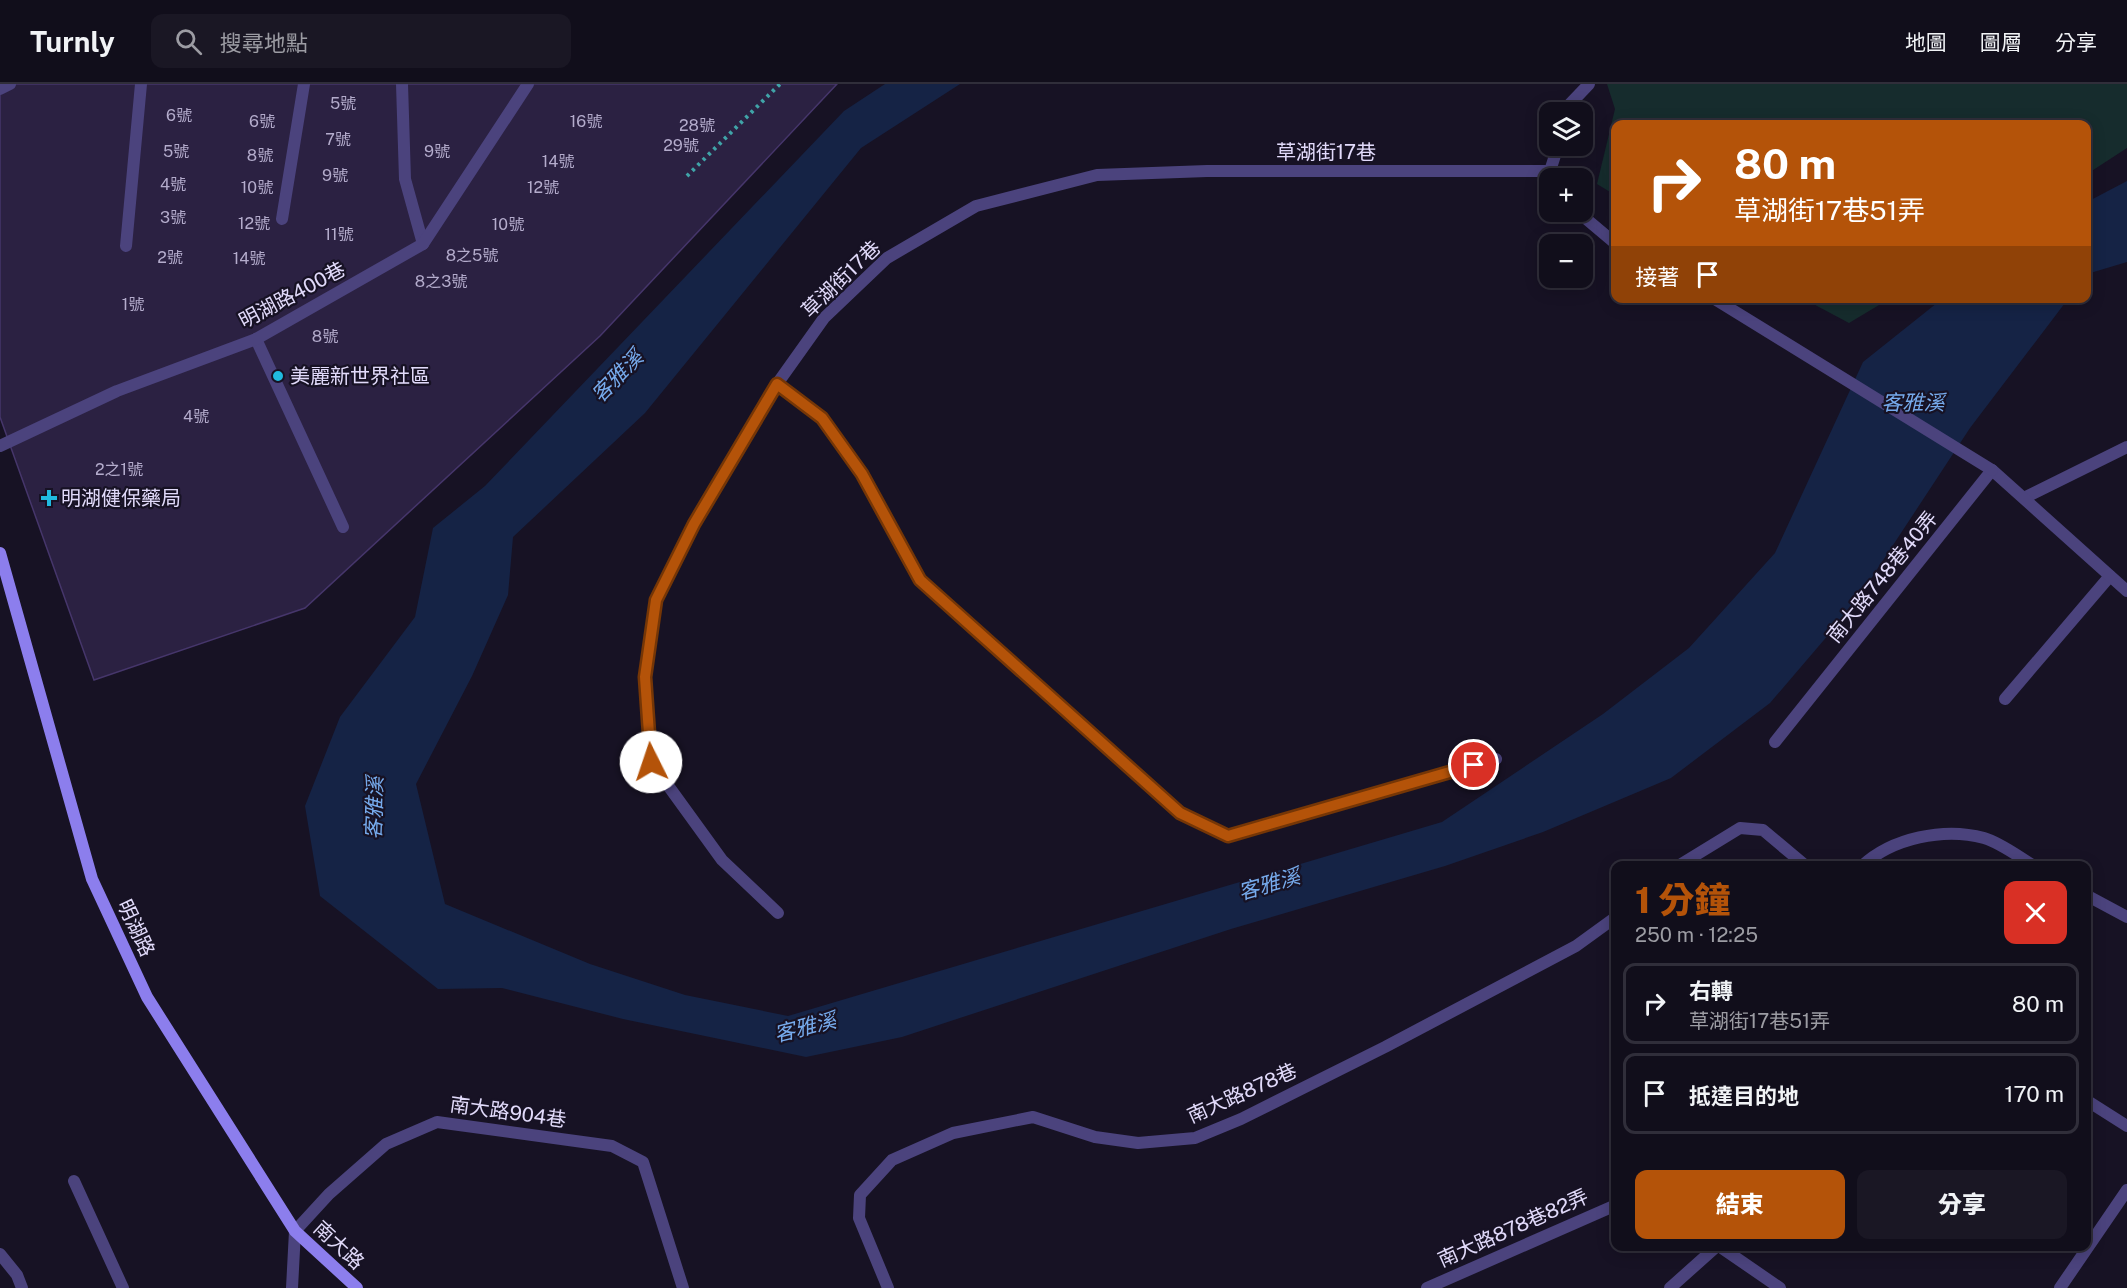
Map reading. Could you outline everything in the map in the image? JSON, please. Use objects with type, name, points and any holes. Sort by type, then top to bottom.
[{"type":"main road","name":"明湖路","points":[[0,556],[92,879],[147,997],[295,1231]]},
{"type":"main road","name":"南大路","points":[[295,1231],[357,1288]]},
{"type":"street","points":[[0,89],[10,84]]},
{"type":"street","points":[[126,246],[141,84]]},
{"type":"street","points":[[282,219],[304,84]]},
{"type":"street","points":[[402,84],[405,179],[423,244]]},
{"type":"street","name":"明湖路400巷","points":[[0,446],[117,391],[255,339],[423,244],[528,84]]},
{"type":"street","points":[[1572,102],[1589,84]]},
{"type":"street","name":"草湖街17巷","points":[[778,913],[722,860],[651,762],[645,677],[656,600],[694,524],[777,384],[824,318],[887,258],[976,206],[1097,175],[1207,171],[1539,175]]},
{"type":"street","points":[[1590,222],[1611,240]]},
{"type":"street","points":[[1721,303],[1992,470],[2127,591]]},
{"type":"street","points":[[255,339],[343,527]]},
{"type":"street","points":[[777,384],[822,418],[862,474],[920,580],[1180,813],[1228,836],[1497,759]]},
{"type":"street","points":[[2024,498],[2127,447]]},
{"type":"street","name":"南大路748巷40弄","points":[[1775,742],[1992,470]]},
{"type":"street","points":[[2005,699],[2110,576]]},
{"type":"street","points":[[1686,861],[1740,828],[1763,830],[1800,861]]},
{"type":"street","points":[[1867,861],[1877,852],[1928,834],[1985,838],[2025,861]]},
{"type":"street","points":[[2091,898],[2127,917]]},
{"type":"street","name":"南大路878巷","points":[[888,1288],[859,1218],[860,1195],[892,1160],[953,1133],[1033,1117],[1095,1137],[1138,1143],[1195,1138],[1240,1119],[1374,1052],[1556,957],[1576,946],[1611,921]]},
{"type":"street","points":[[2091,1103],[2127,1126]]},
{"type":"street","name":"南大路904巷","points":[[295,1231],[329,1194],[386,1144],[436,1122],[612,1146],[643,1162],[683,1288]]},
{"type":"street","points":[[74,1181],[123,1288]]},
{"type":"street","points":[[2091,1243],[2127,1190]]},
{"type":"street","name":"南大路878巷82弄","points":[[1427,1288],[1611,1206]]},
{"type":"street","points":[[292,1288],[295,1231]]},
{"type":"street","points":[[1670,1288],[1712,1251]]},
{"type":"street","points":[[1725,1251],[1780,1288]]},
{"type":"street","points":[[2060,1288],[2085,1251]]},
{"type":"street","points":[[0,1254],[17,1275],[22,1288]]},
{"type":"path","points":[[687,176],[780,84]]},
{"type":"green space","points":[[1607,84],[2127,84],[2127,148],[2091,171],[2091,120],[1612,120],[1615,109]]},
{"type":"green space","points":[[1611,126],[1611,193],[1597,184]]},
{"type":"green space","points":[[1812,303],[1882,303],[1849,323]]},
{"type":"water","name":"客雅溪","points":[[885,84],[960,84],[861,148],[645,413],[513,537],[508,595],[472,676],[416,784],[445,904],[590,964],[685,995],[788,1016],[1442,822],[1603,714],[1689,648],[1775,553],[1863,362],[1937,303],[2065,303],[1970,428],[1853,606],[1770,703],[1671,778],[1543,832],[1445,866],[1231,929],[902,1037],[806,1057],[623,1019],[502,988],[438,989],[320,896],[305,806],[340,717],[415,617],[433,528],[485,486],[844,111]]},
{"type":"water","points":[[2127,181],[2127,262],[2091,273],[2091,200]]},
{"type":"building","name":"美麗新世界社區","points":[[0,84],[837,84],[600,336],[305,608],[94,680],[0,417]]},
{"type":"place","name":"美麗新世界社區","points":[[278,376]]},
{"type":"place","name":"明湖健保藥局","points":[[49,498]]},
{"type":"route","points":[[651,762],[645,677],[656,600],[694,524],[777,384],[822,418],[862,474],[920,580],[1180,813],[1228,836],[1474,765]]}]
